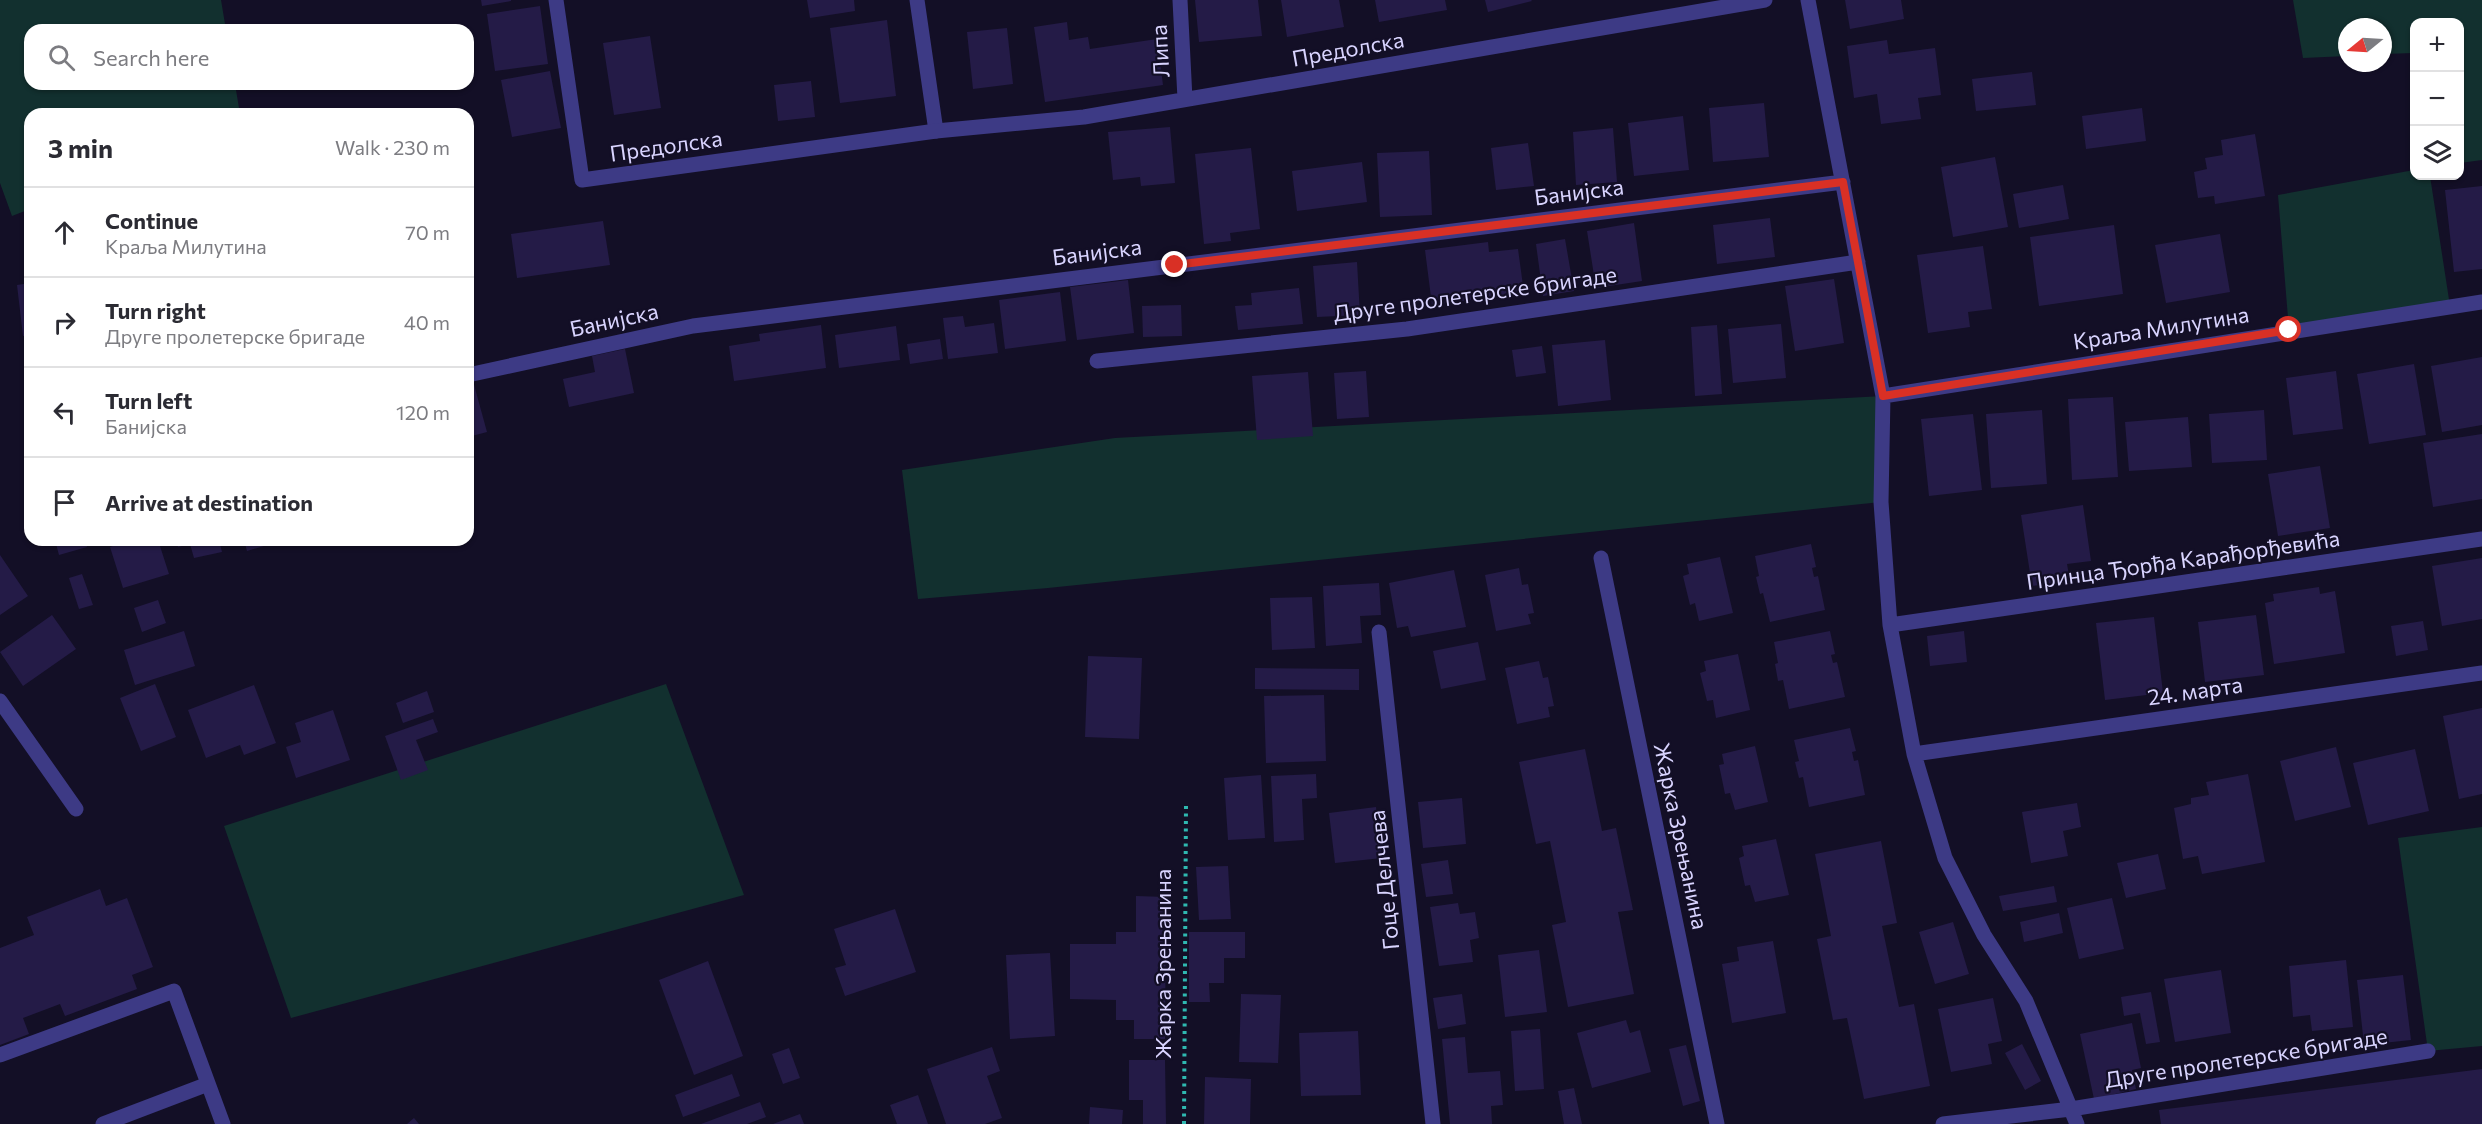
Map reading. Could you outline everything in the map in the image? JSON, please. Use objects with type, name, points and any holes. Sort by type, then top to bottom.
[{"type":"street","name":"Предолска","points":[[556,0],[582,180],[936,131],[1084,117],[1766,0]]},
{"type":"street","points":[[916,0],[936,131]]},
{"type":"street","name":"Липа","points":[[1180,0],[1185,99]]},
{"type":"street","points":[[1808,0],[1883,396],[1881,502],[1890,625],[1914,754],[1945,858],[1984,935],[2026,1001],[2077,1124]]},
{"type":"street","name":"Банијска","points":[[474,374],[693,326],[1843,182]]},
{"type":"street","name":"Друге пролетерске бригаде","points":[[1097,361],[1407,329],[1858,262]]},
{"type":"street","name":"Краља Милутина","points":[[1883,396],[2482,302]]},
{"type":"street","name":"Принца Ђорђа Карађорђевића","points":[[1890,625],[2482,539]]},
{"type":"street","name":"Жарка Зрењанина","points":[[1601,558],[1717,1124]]},
{"type":"street","name":"Гоце Делчева","points":[[1379,632],[1433,1124]]},
{"type":"street","name":"24. марта","points":[[1914,754],[2482,673]]},
{"type":"street","points":[[0,701],[76,809]]},
{"type":"street","points":[[0,1055],[174,991],[223,1124]]},
{"type":"street","name":"Друге пролетерске бригаде","points":[[2071,1109],[2428,1051]]},
{"type":"street","points":[[103,1124],[208,1084]]},
{"type":"street","points":[[1943,1124],[2071,1109]]},
{"type":"path","name":"Жарка Зрењанина","points":[[1184,1124],[1186,804]]},
{"type":"green space","points":[[0,0],[221,0],[225,24],[24,24],[24,90],[236,90],[239,108],[24,108],[24,211],[12,216],[0,183]]},
{"type":"green space","points":[[2293,0],[2482,0],[2482,160],[2464,162],[2464,18],[2410,18],[2410,53],[2392,54],[2392,18],[2338,18],[2338,56],[2303,58]]},
{"type":"green space","points":[[2410,171],[2410,180],[2431,180],[2450,306],[2289,330],[2278,195]]},
{"type":"green space","points":[[1883,396],[1881,502],[1048,588],[918,599],[902,470],[1115,438]]},
{"type":"green space","points":[[666,684],[744,895],[291,1018],[224,826]]},
{"type":"green space","points":[[2482,827],[2482,1046],[2428,1051],[2398,838]]},
{"type":"building","points":[[481,0],[511,0],[511,1],[482,6]]},
{"type":"building","points":[[807,0],[854,0],[855,11],[810,18]]},
{"type":"building","points":[[1195,0],[1258,0],[1262,36],[1199,42]]},
{"type":"building","points":[[1281,0],[1339,0],[1344,27],[1287,37]]},
{"type":"building","points":[[1375,0],[1445,0],[1447,10],[1379,22]]},
{"type":"building","points":[[1485,0],[1531,0],[1532,1],[1488,12]]},
{"type":"building","points":[[1845,0],[1901,0],[1904,19],[1850,29]]},
{"type":"building","points":[[540,6],[548,64],[495,71],[487,14]]},
{"type":"building","points":[[887,20],[896,96],[840,103],[830,28]]},
{"type":"building","points":[[1067,22],[1069,40],[1088,37],[1090,49],[1157,39],[1163,85],[1045,102],[1034,27]]},
{"type":"building","points":[[1007,28],[1013,84],[973,89],[967,32]]},
{"type":"building","points":[[650,36],[661,108],[614,115],[603,43]]},
{"type":"building","points":[[1887,40],[1889,54],[1935,48],[1941,95],[1918,98],[1921,119],[1881,124],[1877,94],[1854,98],[1847,46]]},
{"type":"building","points":[[550,71],[561,128],[512,137],[501,80]]},
{"type":"building","points":[[2032,72],[2036,105],[1976,111],[1972,79]]},
{"type":"building","points":[[811,81],[815,117],[778,121],[774,85]]},
{"type":"building","points":[[1764,103],[1769,157],[1713,162],[1709,108]]},
{"type":"building","points":[[2142,108],[2146,141],[2086,149],[2082,116]]},
{"type":"building","points":[[1683,116],[1689,170],[1634,176],[1628,123]]},
{"type":"building","points":[[1170,127],[1175,183],[1141,186],[1140,177],[1113,180],[1108,132]]},
{"type":"building","points":[[1613,128],[1617,182],[1576,185],[1573,132]]},
{"type":"building","points":[[2255,134],[2265,196],[2215,204],[2214,196],[2198,198],[2194,172],[2207,169],[2205,158],[2223,155],[2221,140]]},
{"type":"building","points":[[1528,143],[1534,186],[1496,190],[1491,148]]},
{"type":"building","points":[[1251,148],[1260,229],[1230,233],[1231,241],[1204,244],[1195,154]]},
{"type":"building","points":[[1429,151],[1432,215],[1380,217],[1377,153]]},
{"type":"building","points":[[1995,157],[2008,227],[1953,237],[1941,167]]},
{"type":"building","points":[[1362,162],[1367,202],[1297,211],[1292,171]]},
{"type":"building","points":[[2063,185],[2069,219],[2019,228],[2013,194]]},
{"type":"building","points":[[2482,186],[2482,269],[2454,272],[2445,190]]},
{"type":"building","points":[[1770,218],[1775,257],[1717,264],[1713,225]]},
{"type":"building","points":[[603,221],[610,265],[517,278],[511,234]]},
{"type":"building","points":[[1634,223],[1642,281],[1596,288],[1587,231]]},
{"type":"building","points":[[2114,225],[2123,294],[2039,306],[2030,237]]},
{"type":"building","points":[[2220,234],[2230,292],[2166,303],[2155,245]]},
{"type":"building","points":[[1565,239],[1574,291],[1543,296],[1536,244]]},
{"type":"building","points":[[1488,242],[1489,252],[1518,249],[1524,293],[1432,305],[1425,250]]},
{"type":"building","points":[[1983,246],[1992,309],[1968,312],[1970,327],[1928,333],[1917,255]]},
{"type":"building","points":[[1357,262],[1360,315],[1317,317],[1313,266]]},
{"type":"building","points":[[1834,279],[1844,343],[1795,351],[1785,286]]},
{"type":"building","points":[[1128,280],[1134,333],[1077,340],[1070,287]]},
{"type":"building","points":[[24,284],[23,336],[17,285]]},
{"type":"building","points":[[1299,288],[1303,324],[1238,330],[1235,306],[1252,305],[1251,293]]},
{"type":"building","points":[[1060,292],[1066,341],[1005,349],[999,300]]},
{"type":"building","points":[[1181,305],[1182,336],[1143,337],[1142,306]]},
{"type":"building","points":[[963,316],[965,327],[994,323],[998,353],[948,359],[943,318]]},
{"type":"building","points":[[1781,324],[1786,378],[1733,383],[1728,329]]},
{"type":"building","points":[[821,325],[826,368],[734,381],[729,346],[760,341],[759,334]]},
{"type":"building","points":[[1717,325],[1722,394],[1695,396],[1691,327]]},
{"type":"building","points":[[896,326],[900,360],[839,368],[835,335]]},
{"type":"building","points":[[940,339],[943,359],[910,364],[907,344]]},
{"type":"building","points":[[1605,340],[1611,400],[1558,406],[1552,345]]},
{"type":"building","points":[[1542,346],[1546,373],[1516,377],[1512,350]]},
{"type":"building","points":[[625,349],[634,393],[569,407],[563,379],[595,372],[592,356]]},
{"type":"building","points":[[2482,357],[2482,425],[2442,432],[2431,366]]},
{"type":"building","points":[[2414,364],[2426,435],[2369,444],[2357,374]]},
{"type":"building","points":[[1366,371],[1369,417],[1337,419],[1334,373]]},
{"type":"building","points":[[2336,371],[2343,429],[2293,435],[2286,378]]},
{"type":"building","points":[[1308,372],[1313,436],[1257,440],[1252,376]]},
{"type":"building","points":[[474,385],[487,432],[474,435]]},
{"type":"building","points":[[2113,397],[2118,477],[2072,480],[2068,399]]},
{"type":"building","points":[[2042,410],[2047,484],[1991,488],[1986,414]]},
{"type":"building","points":[[2264,410],[2267,460],[2212,463],[2209,414]]},
{"type":"building","points":[[1973,414],[1982,490],[1929,496],[1921,419]]},
{"type":"building","points":[[2188,417],[2192,467],[2129,471],[2125,422]]},
{"type":"building","points":[[2482,434],[2482,499],[2433,507],[2423,443]]},
{"type":"building","points":[[2320,466],[2330,528],[2278,536],[2268,474]]},
{"type":"building","points":[[2083,505],[2091,561],[2067,564],[2070,581],[2032,586],[2021,515]]},
{"type":"building","points":[[1811,544],[1816,567],[1812,568],[1814,577],[1818,576],[1825,610],[1770,622],[1763,593],[1760,594],[1756,577],[1759,576],[1755,556]]},
{"type":"building","points":[[57,546],[87,546],[87,547],[59,555]]},
{"type":"building","points":[[160,546],[169,574],[123,588],[110,547]]},
{"type":"building","points":[[191,546],[220,546],[222,552],[194,558]]},
{"type":"building","points":[[246,546],[264,546],[247,551]]},
{"type":"building","points":[[0,555],[28,596],[0,615]]},
{"type":"building","points":[[1720,557],[1733,613],[1699,621],[1695,603],[1690,605],[1683,576],[1689,574],[1687,564]]},
{"type":"building","points":[[2482,558],[2482,619],[2442,626],[2432,566]]},
{"type":"building","points":[[1519,568],[1522,585],[1528,584],[1534,613],[1528,614],[1531,624],[1496,631],[1485,575]]},
{"type":"building","points":[[1454,570],[1466,627],[1411,637],[1408,626],[1397,628],[1389,583]]},
{"type":"building","points":[[82,574],[93,605],[79,609],[69,578]]},
{"type":"building","points":[[1379,583],[1381,615],[1360,616],[1362,643],[1326,646],[1323,586]]},
{"type":"building","points":[[2319,587],[2320,594],[2335,591],[2345,653],[2274,664],[2265,603],[2274,601],[2273,594]]},
{"type":"building","points":[[1312,597],[1315,648],[1272,650],[1270,598]]},
{"type":"building","points":[[158,600],[166,623],[142,632],[134,608]]},
{"type":"building","points":[[52,615],[76,649],[23,686],[0,652]]},
{"type":"building","points":[[2256,615],[2264,675],[2205,682],[2198,622]]},
{"type":"building","points":[[2154,617],[2163,693],[2105,700],[2096,623]]},
{"type":"building","points":[[2423,621],[2428,650],[2396,656],[2391,626]]},
{"type":"building","points":[[184,631],[195,666],[135,685],[124,650]]},
{"type":"building","points":[[1830,631],[1835,654],[1831,655],[1833,663],[1837,662],[1845,697],[1789,709],[1783,680],[1778,681],[1775,664],[1778,663],[1774,642]]},
{"type":"building","points":[[1964,631],[1967,662],[1930,666],[1927,636]]},
{"type":"building","points":[[1478,642],[1486,680],[1441,689],[1433,651]]},
{"type":"building","points":[[1738,654],[1750,710],[1716,718],[1713,700],[1707,701],[1700,673],[1706,671],[1704,661]]},
{"type":"building","points":[[1088,656],[1142,658],[1139,739],[1085,737]]},
{"type":"building","points":[[1539,661],[1543,678],[1548,677],[1554,706],[1548,707],[1550,717],[1517,724],[1505,668]]},
{"type":"building","points":[[1255,668],[1359,669],[1359,690],[1255,689]]},
{"type":"building","points":[[155,684],[176,737],[141,751],[120,698]]},
{"type":"building","points":[[254,685],[276,743],[244,755],[240,745],[206,758],[188,710]]},
{"type":"building","points":[[427,691],[434,712],[403,723],[396,703]]},
{"type":"building","points":[[1324,695],[1326,761],[1266,763],[1264,696]]},
{"type":"building","points":[[2482,708],[2482,794],[2459,799],[2443,716]]},
{"type":"building","points":[[333,710],[350,760],[296,778],[286,747],[301,742],[295,723]]},
{"type":"building","points":[[433,719],[438,732],[416,740],[428,770],[401,780],[385,736]]},
{"type":"building","points":[[1850,728],[1856,751],[1852,752],[1854,761],[1858,760],[1865,795],[1809,807],[1803,777],[1799,778],[1795,762],[1799,761],[1794,740]]},
{"type":"building","points":[[1755,746],[1768,802],[1735,810],[1730,793],[1725,794],[1719,765],[1724,764],[1722,754]]},
{"type":"building","points":[[2336,747],[2351,807],[2295,821],[2280,761]]},
{"type":"building","points":[[1585,749],[1602,831],[1616,828],[1633,910],[1618,912],[1634,994],[1568,1007],[1552,925],[1566,922],[1550,841],[1536,844],[1519,762]]},
{"type":"building","points":[[2415,749],[2429,811],[2368,825],[2353,763]]},
{"type":"building","points":[[1316,774],[1317,798],[1302,799],[1304,840],[1274,842],[1271,776]]},
{"type":"building","points":[[2248,774],[2265,862],[2202,874],[2198,856],[2183,859],[2174,808],[2191,804],[2191,798],[2209,795],[2206,782]]},
{"type":"building","points":[[1261,775],[1265,838],[1228,840],[1224,778]]},
{"type":"building","points":[[1462,798],[1466,844],[1423,848],[1418,802]]},
{"type":"building","points":[[2077,803],[2081,827],[2063,831],[2068,856],[2031,863],[2022,812]]},
{"type":"building","points":[[1376,807],[1382,858],[1335,863],[1329,813]]},
{"type":"building","points":[[1776,839],[1789,895],[1755,902],[1750,885],[1745,886],[1739,858],[1744,856],[1742,846]]},
{"type":"building","points":[[1881,841],[1897,923],[1882,926],[1899,1007],[1914,1004],[1930,1086],[1864,1099],[1847,1018],[1833,1020],[1817,939],[1831,936],[1815,854]]},
{"type":"building","points":[[2158,854],[2166,889],[2126,898],[2117,863]]},
{"type":"building","points":[[1448,860],[1453,894],[1426,897],[1421,864]]},
{"type":"building","points":[[1228,866],[1231,919],[1199,920],[1196,867]]},
{"type":"building","points":[[2054,886],[2057,902],[2003,911],[1999,896]]},
{"type":"building","points":[[100,889],[106,906],[127,898],[153,967],[132,975],[137,989],[65,1016],[60,1004],[23,1018],[29,1034],[0,1045],[0,948],[34,935],[27,917]]},
{"type":"building","points":[[1136,896],[1166,897],[1165,1039],[1134,1039],[1134,1020],[1116,1020],[1116,1000],[1070,999],[1070,944],[1116,944],[1116,932],[1136,932]]},
{"type":"building","points":[[2112,898],[2124,949],[2079,959],[2067,908]]},
{"type":"building","points":[[1458,903],[1460,914],[1475,912],[1479,938],[1470,940],[1473,962],[1439,966],[1430,907]]},
{"type":"building","points":[[895,909],[916,972],[845,996],[835,968],[846,965],[834,929]]},
{"type":"building","points":[[2059,913],[2063,933],[2024,942],[2020,922]]},
{"type":"building","points":[[1953,922],[1969,974],[1935,984],[1919,932]]},
{"type":"building","points":[[1189,932],[1245,932],[1245,958],[1224,958],[1224,983],[1209,983],[1210,1002],[1189,1002]]},
{"type":"building","points":[[1773,941],[1786,1013],[1732,1023],[1722,964],[1739,961],[1737,947]]},
{"type":"building","points":[[1539,950],[1547,1012],[1505,1017],[1498,955]]},
{"type":"building","points":[[1050,953],[1055,1036],[1010,1039],[1006,955]]},
{"type":"building","points":[[2346,960],[2353,1027],[2312,1031],[2310,1015],[2293,1017],[2289,966]]},
{"type":"building","points":[[708,961],[743,1056],[694,1075],[659,980]]},
{"type":"building","points":[[2221,970],[2231,1033],[2175,1042],[2164,979]]},
{"type":"building","points":[[2403,975],[2411,1040],[2364,1045],[2357,980]]},
{"type":"building","points":[[2151,992],[2160,1042],[2146,1044],[2140,1013],[2124,1016],[2121,997]]},
{"type":"building","points":[[1241,994],[1281,995],[1278,1063],[1239,1062]]},
{"type":"building","points":[[1462,994],[1466,1024],[1438,1029],[1433,998]]},
{"type":"building","points":[[1993,998],[2002,1041],[1988,1044],[1992,1064],[1951,1072],[1938,1009]]},
{"type":"building","points":[[1626,1020],[1630,1033],[1640,1030],[1651,1072],[1592,1088],[1577,1033]]},
{"type":"building","points":[[2132,1023],[2141,1068],[2132,1070],[2136,1089],[2094,1099],[2080,1034]]},
{"type":"building","points":[[1540,1029],[1544,1089],[1515,1091],[1511,1031]]},
{"type":"building","points":[[1358,1031],[1361,1095],[1301,1096],[1299,1033]]},
{"type":"building","points":[[1465,1037],[1468,1073],[1500,1071],[1503,1105],[1491,1106],[1492,1124],[1450,1124],[1442,1039]]},
{"type":"building","points":[[2022,1044],[2041,1081],[2025,1090],[2005,1053]]},
{"type":"building","points":[[1686,1045],[1700,1101],[1683,1106],[1669,1049]]},
{"type":"building","points":[[992,1047],[1000,1071],[987,1076],[1002,1118],[985,1124],[946,1124],[927,1069]]},
{"type":"building","points":[[789,1048],[800,1078],[783,1084],[772,1054]]},
{"type":"building","points":[[1129,1060],[1165,1060],[1166,1124],[1143,1124],[1143,1100],[1129,1100]]},
{"type":"building","points":[[2482,1069],[2482,1124],[2161,1124],[2159,1110]]},
{"type":"building","points":[[732,1074],[740,1096],[683,1117],[675,1095]]},
{"type":"building","points":[[1205,1077],[1251,1079],[1250,1124],[1204,1124]]},
{"type":"building","points":[[1574,1088],[1582,1124],[1564,1124],[1558,1091]]},
{"type":"building","points":[[918,1095],[928,1124],[897,1124],[890,1105]]},
{"type":"building","points":[[760,1102],[766,1117],[747,1124],[701,1124]]},
{"type":"building","points":[[1090,1107],[1123,1110],[1122,1124],[1089,1124]]},
{"type":"building","points":[[800,1114],[804,1124],[773,1124]]},
{"type":"building","points":[[414,1118],[419,1124],[407,1124]]},
{"type":"route","points":[[1175,265],[1843,182],[1883,396],[2289,330]]}]
